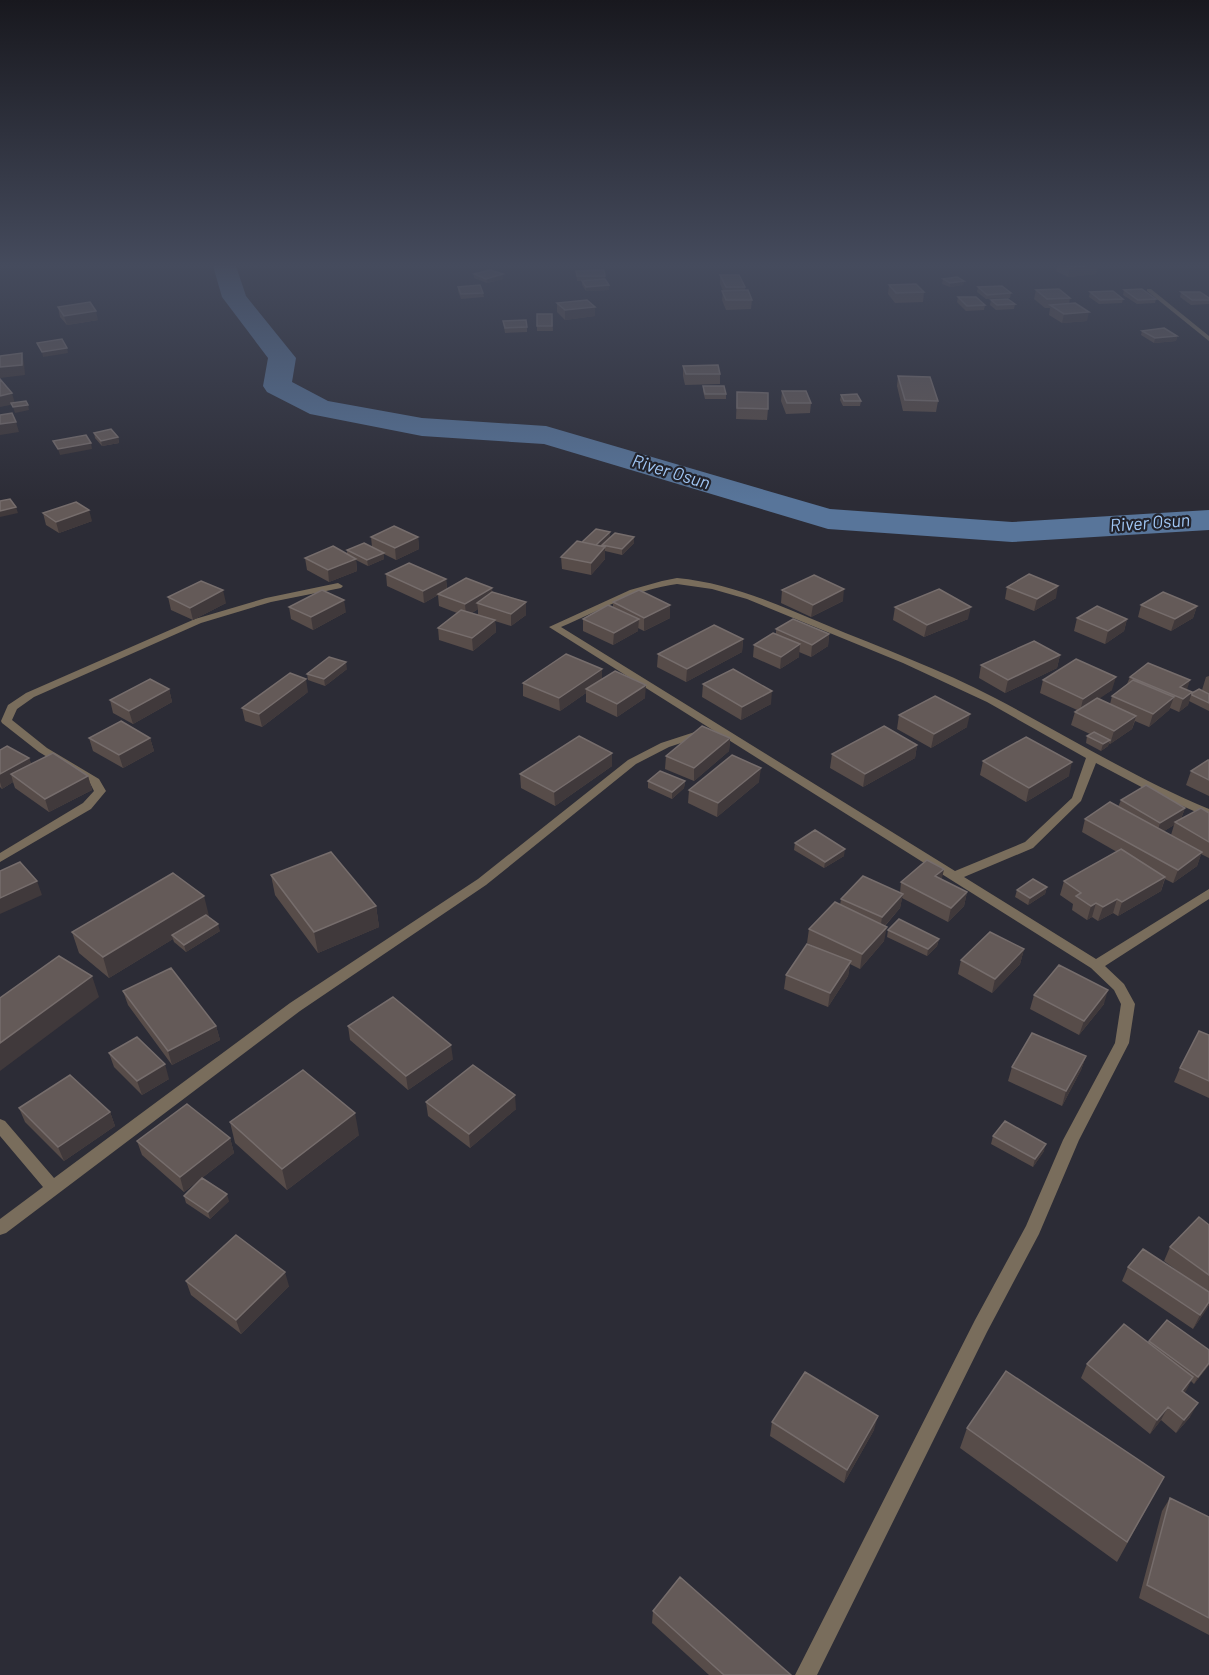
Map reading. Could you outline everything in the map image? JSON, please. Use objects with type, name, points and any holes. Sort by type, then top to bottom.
[{"type":"street","points":[[806,1675],[865,1554],[1033,1229],[1071,1140],[1122,1043],[1128,1004],[1119,987],[1096,965],[714,729],[554,627],[652,586],[677,581],[723,590],[895,655],[991,700],[1092,757],[1175,800],[1209,813]]},
{"type":"street","points":[[0,858],[87,806],[100,791],[95,781],[43,750],[6,721],[12,707],[30,695],[198,621],[269,600],[338,586]]},
{"type":"street","points":[[0,1228],[295,1007],[482,882],[632,762],[665,744],[714,729]]},
{"type":"street","points":[[953,877],[1029,845],[1077,799],[1092,757]]},
{"type":"street","points":[[1096,965],[1209,893]]},
{"type":"street","points":[[0,1125],[53,1188]]},
{"type":"building","points":[[38,344],[65,344],[67,348],[42,352]]},
{"type":"building","points":[[22,353],[22,365],[0,367],[0,356]]},
{"type":"building","points":[[718,365],[720,374],[686,374],[683,366]]},
{"type":"building","points":[[898,376],[930,377],[938,401],[905,400]]},
{"type":"building","points":[[0,379],[12,393],[0,396]]},
{"type":"building","points":[[703,386],[724,386],[726,394],[705,394]]},
{"type":"building","points":[[782,391],[806,391],[811,403],[787,403]]},
{"type":"building","points":[[737,392],[768,393],[768,409],[737,408]]},
{"type":"building","points":[[857,394],[861,401],[844,401],[841,395]]},
{"type":"building","points":[[26,401],[28,405],[13,407],[11,403]]},
{"type":"building","points":[[12,413],[16,422],[0,424],[0,415]]},
{"type":"building","points":[[111,429],[118,437],[101,441],[94,433]]},
{"type":"building","points":[[86,435],[91,443],[58,449],[53,441]]},
{"type":"building","points":[[10,499],[16,507],[0,511],[0,501]]},
{"type":"building","points":[[76,502],[89,510],[56,522],[43,513]]},
{"type":"building","points":[[394,526],[418,537],[395,548],[371,537]]},
{"type":"building","points":[[596,529],[610,532],[596,545],[582,542]]},
{"type":"building","points":[[615,533],[634,537],[622,549],[602,545]]},
{"type":"building","points":[[577,541],[605,547],[591,563],[561,557]]},
{"type":"building","points":[[364,543],[384,553],[367,560],[347,550]]},
{"type":"building","points":[[333,546],[356,559],[328,570],[305,558]]},
{"type":"building","points":[[409,563],[446,579],[423,591],[386,574]]},
{"type":"building","points":[[1029,574],[1058,586],[1037,599],[1007,587]]},
{"type":"building","points":[[814,575],[844,589],[813,605],[782,590]]},
{"type":"building","points":[[466,578],[492,588],[465,604],[438,594]]},
{"type":"building","points":[[201,581],[223,590],[190,608],[168,597]]},
{"type":"building","points":[[939,589],[971,607],[927,625],[895,607]]},
{"type":"building","points":[[322,590],[344,600],[311,617],[289,607]]},
{"type":"building","points":[[639,590],[670,605],[644,618],[613,602]]},
{"type":"building","points":[[492,592],[526,602],[511,614],[477,603]]},
{"type":"building","points":[[1163,592],[1197,606],[1175,619],[1141,605]]},
{"type":"building","points":[[608,605],[639,619],[614,633],[583,619]]},
{"type":"building","points":[[1097,606],[1127,619],[1108,631],[1077,618]]},
{"type":"building","points":[[461,610],[495,620],[472,638],[438,628]]},
{"type":"building","points":[[793,619],[829,634],[812,645],[776,629]]},
{"type":"building","points":[[714,625],[743,639],[687,669],[658,654]]},
{"type":"building","points":[[773,633],[800,644],[781,657],[754,645]]},
{"type":"building","points":[[1034,641],[1060,655],[1008,680],[981,665]]},
{"type":"building","points":[[566,654],[602,669],[559,698],[523,683]]},
{"type":"building","points":[[329,657],[346,662],[324,679],[307,674]]},
{"type":"building","points":[[1076,659],[1116,677],[1083,699],[1043,680]]},
{"type":"building","points":[[1148,663],[1190,680],[1180,687],[1192,692],[1183,699],[1130,677]]},
{"type":"building","points":[[733,669],[772,691],[742,707],[703,684]]},
{"type":"building","points":[[615,671],[646,685],[617,704],[586,689]]},
{"type":"building","points":[[290,673],[306,679],[259,714],[242,708]]},
{"type":"building","points":[[150,679],[169,689],[129,711],[110,700]]},
{"type":"building","points":[[1133,680],[1174,697],[1153,714],[1112,696]]},
{"type":"building","points":[[1199,689],[1209,694],[1209,703],[1192,695]]},
{"type":"building","points":[[935,696],[970,714],[934,734],[899,715]]},
{"type":"building","points":[[1097,698],[1136,716],[1114,731],[1075,712]]},
{"type":"building","points":[[121,721],[150,738],[119,755],[89,738]]},
{"type":"building","points":[[702,726],[730,738],[694,768],[666,756]]},
{"type":"building","points":[[884,726],[917,745],[865,774],[832,754]]},
{"type":"building","points":[[1094,732],[1110,740],[1103,744],[1087,736]]},
{"type":"building","points":[[579,736],[612,753],[554,792],[520,774]]},
{"type":"building","points":[[1026,737],[1072,762],[1029,788],[983,761]]},
{"type":"building","points":[[7,746],[29,758],[0,774],[0,750]]},
{"type":"building","points":[[53,753],[88,776],[45,799],[11,774]]},
{"type":"building","points":[[732,755],[761,768],[718,803],[689,790]]},
{"type":"building","points":[[1208,760],[1209,780],[1191,771]]},
{"type":"building","points":[[660,771],[685,781],[672,792],[648,781]]},
{"type":"building","points":[[1146,785],[1185,808],[1160,823],[1121,800]]},
{"type":"building","points":[[1110,802],[1202,852],[1178,870],[1085,819]]},
{"type":"building","points":[[1201,808],[1209,813],[1209,842],[1175,822]]},
{"type":"building","points":[[815,830],[845,849],[825,862],[795,843]]},
{"type":"building","points":[[1121,849],[1165,877],[1122,902],[1117,899],[1103,907],[1096,903],[1091,906],[1076,896],[1081,893],[1064,881]]},
{"type":"building","points":[[331,852],[376,906],[314,932],[271,875]]},
{"type":"building","points":[[927,860],[944,869],[935,876],[967,892],[951,908],[901,882]]},
{"type":"building","points":[[20,862],[37,881],[0,898],[0,871]]},
{"type":"building","points":[[173,873],[204,896],[103,957],[72,932]]},
{"type":"building","points":[[863,876],[903,894],[882,917],[841,899]]},
{"type":"building","points":[[1033,879],[1047,887],[1030,898],[1017,890]]},
{"type":"building","points":[[835,902],[887,927],[862,954],[809,929]]},
{"type":"building","points":[[206,915],[218,924],[184,945],[172,935]]},
{"type":"building","points":[[899,919],[939,939],[928,949],[888,930]]},
{"type":"building","points":[[990,932],[1024,949],[995,979],[961,960]]},
{"type":"building","points":[[807,944],[851,961],[830,993],[786,975]]},
{"type":"building","points":[[59,956],[92,976],[0,1043],[0,998]]},
{"type":"building","points":[[1059,965],[1108,990],[1084,1021],[1034,995]]},
{"type":"building","points":[[171,968],[216,1026],[168,1051],[123,991]]},
{"type":"building","points":[[393,997],[451,1045],[406,1076],[348,1026]]},
{"type":"building","points":[[1199,1031],[1209,1035],[1209,1081],[1180,1068]]},
{"type":"building","points":[[1032,1033],[1086,1056],[1066,1091],[1012,1067]]},
{"type":"building","points":[[137,1037],[165,1064],[137,1081],[109,1053]]},
{"type":"building","points":[[473,1065],[515,1095],[469,1134],[426,1102]]},
{"type":"building","points":[[303,1070],[355,1113],[282,1169],[230,1122]]},
{"type":"building","points":[[70,1075],[110,1112],[58,1147],[19,1108]]},
{"type":"building","points":[[187,1104],[230,1138],[180,1177],[137,1141]]},
{"type":"building","points":[[1005,1121],[1046,1144],[1035,1159],[993,1136]]},
{"type":"building","points":[[202,1178],[227,1194],[208,1212],[184,1196]]},
{"type":"building","points":[[1199,1217],[1209,1225],[1209,1275],[1170,1247]]},
{"type":"building","points":[[236,1235],[285,1272],[236,1320],[186,1281]]},
{"type":"building","points":[[1143,1249],[1209,1292],[1209,1302],[1200,1315],[1128,1267]]},
{"type":"building","points":[[1167,1320],[1209,1350],[1209,1363],[1198,1377],[1149,1341]]},
{"type":"building","points":[[1124,1324],[1193,1377],[1182,1391],[1198,1403],[1184,1420],[1168,1407],[1157,1420],[1087,1364]]},
{"type":"building","points":[[1006,1371],[1164,1477],[1127,1542],[967,1428]]},
{"type":"building","points":[[805,1372],[878,1416],[847,1470],[772,1422]]},
{"type":"building","points":[[1170,1498],[1209,1517],[1209,1618],[1147,1585]]},
{"type":"building","points":[[680,1577],[791,1675],[724,1675],[653,1611]]},
{"type":"waterway","name":"River Osun","points":[[271,344],[282,358],[277,386],[320,408],[422,427],[546,435],[828,519],[1012,532],[1209,520]]}]
